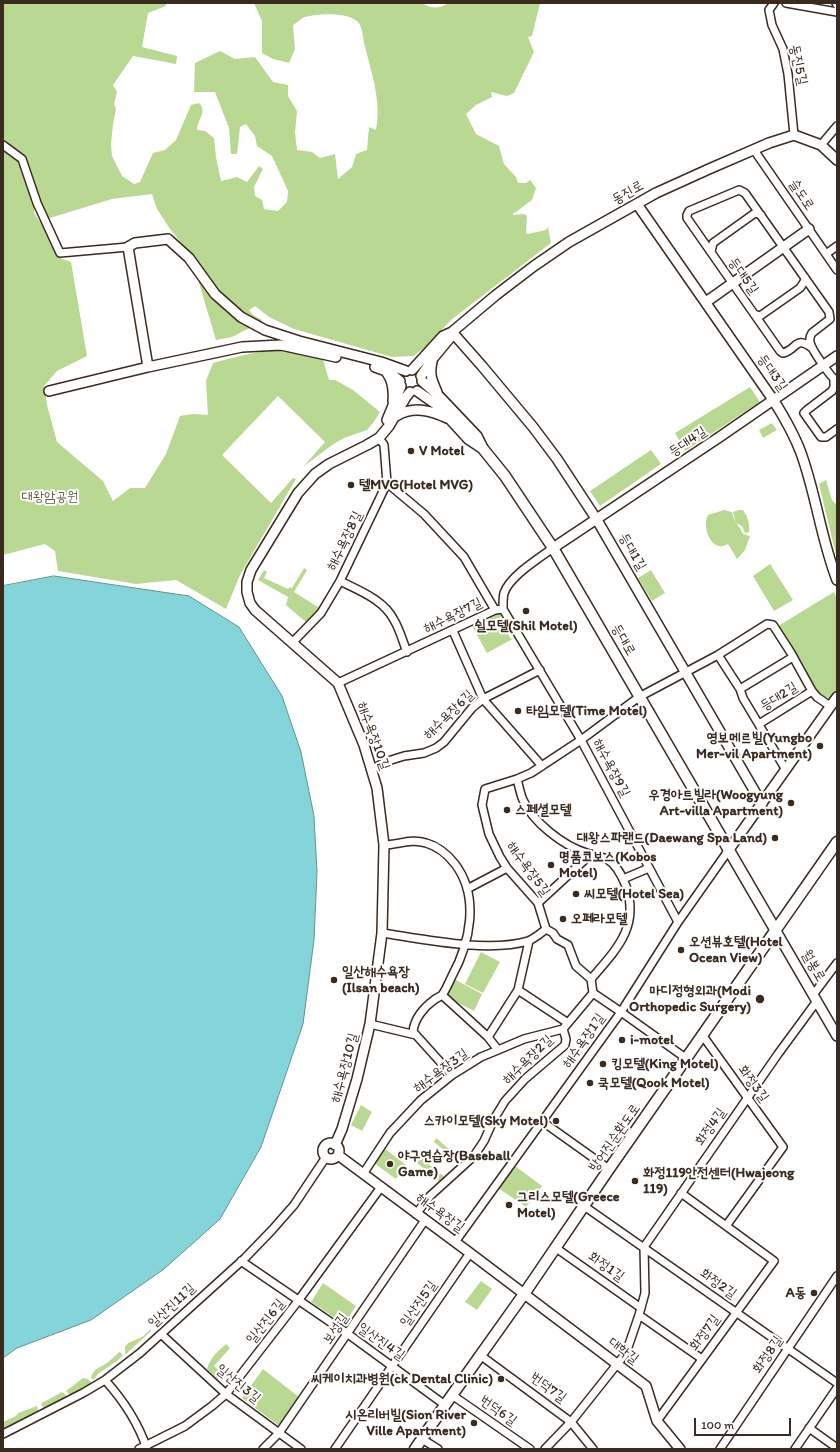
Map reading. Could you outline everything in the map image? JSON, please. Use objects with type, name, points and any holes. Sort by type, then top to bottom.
[{"type":"main road","name":"등대로","points":[[484,450],[505,476],[553,548],[728,851],[776,931]]},
{"type":"main road","name":"방어진순환도로","points":[[415,1449],[837,842]]},
{"type":"street","name":"동진5길","points":[[774,3],[769,10],[772,26],[783,49],[788,74],[794,135]]},
{"type":"street","points":[[786,3],[837,12]]},
{"type":"street","points":[[821,145],[837,126]]},
{"type":"street","points":[[794,135],[821,145],[837,160]]},
{"type":"street","name":"동진로","points":[[454,332],[496,295],[569,242],[656,193],[769,143],[794,135]]},
{"type":"street","points":[[3,145],[22,159],[37,203],[60,253],[128,247],[135,243],[168,239],[188,258],[215,294],[241,317],[265,330],[417,372],[477,436],[484,450]]},
{"type":"street","name":"슬도로","points":[[754,150],[837,270]]},
{"type":"street","name":"등대5길","points":[[739,190],[745,193],[830,314],[830,319],[810,335],[812,348],[802,342],[798,343],[786,352],[783,353],[780,350],[688,218],[687,215],[689,211],[739,190]]},
{"type":"street","name":"등대3길","points":[[637,204],[774,401],[789,426],[801,453],[837,580]]},
{"type":"street","name":"등대5길","points":[[711,252],[713,243],[755,213],[761,215]]},
{"type":"street","points":[[706,302],[809,229]]},
{"type":"street","points":[[826,254],[837,246]]},
{"type":"street","points":[[128,247],[148,368]]},
{"type":"street","name":"등대5길","points":[[754,314],[760,316],[800,288],[805,278]]},
{"type":"street","points":[[394,412],[406,397],[421,387],[422,378],[434,357],[454,332]]},
{"type":"street","points":[[381,435],[390,426],[402,375],[409,371],[444,336],[454,332]]},
{"type":"street","name":"등대1길","points":[[454,332],[533,427],[557,459],[596,520],[762,804]]},
{"type":"street","points":[[49,392],[242,347],[281,345],[383,369],[392,374],[406,391],[414,392],[437,404],[468,439],[484,450]]},
{"type":"street","points":[[812,348],[819,357],[823,366],[836,381],[832,391],[804,413],[821,437],[826,437],[837,429]]},
{"type":"street","name":"등대4길","points":[[553,548],[774,401],[837,356]]},
{"type":"street","points":[[434,357],[430,373],[431,380],[438,395]]},
{"type":"street","points":[[383,369],[392,382],[394,390],[394,412]]},
{"type":"street","points":[[394,412],[424,410],[437,413],[452,420]]},
{"type":"street","name":"해수욕장8길","points":[[292,643],[321,613],[340,582],[387,483],[384,445],[381,435]]},
{"type":"street","name":"해수욕장10길","points":[[335,1145],[342,1129],[355,1086],[370,1024],[382,933],[384,845],[377,788],[364,745],[338,683],[255,610],[250,603],[247,592],[247,582],[251,570],[298,493],[315,474],[328,464],[367,445],[381,435]]},
{"type":"street","points":[[387,483],[424,514],[464,557],[495,610]]},
{"type":"street","name":"해수욕장7길","points":[[338,683],[453,631],[495,610],[503,609],[504,593],[510,583],[526,567],[553,548]]},
{"type":"street","points":[[340,582],[370,596],[383,606],[394,619],[407,652]]},
{"type":"street","name":"해수욕장9길","points":[[503,609],[581,740],[678,922]]},
{"type":"street","name":"등대2길","points":[[639,697],[718,655],[767,624],[772,624],[793,656],[812,692],[830,706]]},
{"type":"street","points":[[453,631],[483,699],[542,766]]},
{"type":"street","name":"등대2길","points":[[718,655],[740,689],[786,770]]},
{"type":"street","name":"등대2길","points":[[740,689],[793,656]]},
{"type":"street","name":"해수욕장6길","points":[[372,769],[388,761],[404,756],[424,753],[436,748],[444,742],[472,708],[483,699],[540,670]]},
{"type":"street","name":"등대2길","points":[[759,724],[812,692]]},
{"type":"street","name":"해수욕장5길","points":[[546,929],[538,903],[507,868],[488,834],[482,805],[485,789],[517,779],[542,766],[581,740],[639,697]]},
{"type":"street","points":[[728,851],[837,697]]},
{"type":"street","points":[[517,779],[523,799],[537,820],[560,840],[586,853],[608,860],[623,878],[630,899],[630,917],[626,930],[622,942],[591,979]]},
{"type":"street","points":[[384,845],[414,841],[426,843],[438,848],[450,857],[458,869],[470,900],[466,944],[455,972],[442,995],[434,1000],[417,1019],[413,1027],[413,1032],[452,1075]]},
{"type":"street","name":"해수욕장1길","points":[[455,1242],[621,1012],[678,922],[728,851]]},
{"type":"street","points":[[538,903],[590,854]]},
{"type":"street","points":[[466,889],[507,868]]},
{"type":"street","points":[[623,878],[649,868]]},
{"type":"street","points":[[382,933],[466,944],[505,945],[529,941],[546,929],[553,933],[557,939],[568,945],[576,966],[591,979],[593,993],[566,1026],[518,990]]},
{"type":"street","name":"월봉로","points":[[776,931],[837,1036]]},
{"type":"street","points":[[488,1037],[518,990],[529,941]]},
{"type":"street","name":"화정4길","points":[[644,1249],[681,1193],[748,1098],[837,963]]},
{"type":"street","points":[[593,993],[687,1059]]},
{"type":"street","points":[[442,995],[488,1037],[498,1050]]},
{"type":"street","points":[[370,1024],[416,1035]]},
{"type":"street","name":"해수욕장3길","points":[[363,1174],[390,1132],[421,1100],[452,1075],[481,1057],[524,1039],[566,1026]]},
{"type":"street","name":"해수욕장2길","points":[[416,1214],[430,1196],[474,1156],[484,1141],[494,1119],[505,1101],[525,1079],[564,1045],[566,1039],[566,1026]]},
{"type":"street","name":"화정3길","points":[[703,1036],[783,1147],[726,1226]]},
{"type":"street","points":[[543,1122],[609,1169]]},
{"type":"street","points":[[330,1143],[335,1145],[339,1151],[338,1155],[334,1159],[326,1157],[323,1153],[324,1148],[330,1143]]},
{"type":"street","name":"해수욕장길","points":[[338,1155],[524,1294]]},
{"type":"street","name":"일산진11길","points":[[3,1434],[105,1380],[161,1334],[241,1261],[286,1215],[326,1157]]},
{"type":"street","name":"일산진6길","points":[[139,1449],[147,1447],[185,1426],[226,1394],[298,1301],[381,1187]]},
{"type":"street","points":[[681,1193],[726,1226]]},
{"type":"street","name":"화정2길","points":[[584,1206],[837,1383]]},
{"type":"street","name":"보성길","points":[[263,1449],[279,1433],[425,1220]]},
{"type":"street","name":"화정7길","points":[[658,1421],[774,1261],[726,1226]]},
{"type":"street","name":"화정1길","points":[[556,1248],[702,1359]]},
{"type":"street","points":[[545,1449],[571,1422],[626,1353],[645,1293],[644,1249]]},
{"type":"street","name":"일산진5길","points":[[335,1449],[470,1253]]},
{"type":"street","name":"일산진4길","points":[[241,1261],[348,1334],[445,1405]]},
{"type":"street","name":"화정8길","points":[[720,1449],[837,1276]]},
{"type":"street","name":"대학길","points":[[524,1294],[646,1386],[658,1421],[680,1449]]},
{"type":"street","name":"일산진3길","points":[[161,1334],[226,1394],[301,1449]]},
{"type":"street","name":"번덕7길","points":[[480,1355],[571,1422],[593,1449]]},
{"type":"street","points":[[105,1380],[126,1405],[136,1420],[147,1447]]},
{"type":"street","points":[[795,1449],[837,1388]]},
{"type":"street","name":"번덕6길","points":[[452,1395],[530,1449]]},
{"type":"street","points":[[809,1428],[837,1448]]},
{"type":"street","points":[[422,1438],[438,1449]]},
{"type":"green space","name":"대왕암공원","points":[[3,3],[166,3],[166,6],[148,13],[142,47],[177,56],[176,64],[133,56],[113,85],[117,92],[114,104],[116,109],[111,145],[112,156],[122,176],[134,184],[140,182],[153,153],[165,150],[176,140],[191,105],[199,103],[202,113],[197,130],[205,131],[214,138],[221,181],[237,177],[247,182],[259,166],[263,169],[254,187],[255,196],[262,200],[264,209],[278,211],[287,202],[288,191],[272,156],[257,146],[255,136],[246,124],[240,127],[237,154],[231,154],[229,128],[215,92],[194,92],[195,63],[220,51],[235,59],[255,57],[273,82],[288,85],[288,96],[297,111],[295,132],[297,150],[312,152],[320,158],[335,154],[338,179],[352,167],[356,154],[367,150],[369,127],[376,130],[378,109],[377,98],[362,32],[358,22],[348,16],[333,14],[302,18],[293,25],[295,49],[289,63],[273,59],[262,53],[262,21],[254,3],[422,3],[435,8],[449,3],[540,3],[532,36],[528,37],[534,52],[514,93],[507,96],[491,92],[492,97],[476,105],[466,114],[476,134],[499,146],[504,164],[516,177],[518,183],[526,183],[530,180],[536,188],[532,200],[513,213],[513,215],[524,214],[527,216],[526,233],[528,234],[546,230],[548,227],[551,243],[451,320],[423,349],[413,356],[392,357],[294,329],[269,317],[255,306],[249,310],[253,315],[262,320],[259,327],[248,329],[232,337],[216,340],[196,273],[200,266],[170,229],[157,209],[152,194],[112,199],[50,218],[40,213],[36,189],[34,213],[50,237],[60,258],[71,262],[87,356],[57,371],[44,386],[47,405],[57,442],[103,481],[113,501],[130,488],[145,488],[166,454],[180,416],[193,414],[208,415],[206,381],[213,363],[266,351],[300,350],[310,352],[322,356],[329,380],[335,380],[353,390],[380,412],[367,430],[344,438],[332,445],[303,467],[325,442],[278,396],[222,455],[271,503],[293,478],[296,479],[240,575],[226,609],[176,580],[136,584],[58,571],[55,551],[45,544],[3,555]]},
{"type":"green space","points":[[750,387],[760,402],[685,451],[675,433]]},
{"type":"green space","points":[[772,423],[777,430],[763,438],[759,430]]},
{"type":"green space","points":[[651,450],[661,464],[600,506],[590,491]]},
{"type":"green space","points":[[826,480],[832,500],[837,505],[837,559],[819,484]]},
{"type":"green space","points":[[724,510],[732,512],[743,534],[750,536],[745,550],[737,559],[728,544],[722,546],[717,545],[709,538],[707,532],[706,520],[708,515]]},
{"type":"green space","points":[[743,510],[746,515],[749,523],[749,532],[745,533],[742,526],[736,523],[733,512]]},
{"type":"green space","points":[[770,564],[793,600],[774,611],[753,576]]},
{"type":"green space","points":[[304,568],[307,570],[294,592],[321,609],[307,623],[286,605],[288,597],[258,580],[264,570],[267,572],[264,578],[288,589],[290,587],[292,588]]},
{"type":"green space","points":[[651,570],[665,593],[652,601],[638,578]]},
{"type":"green space","points":[[834,592],[837,598],[837,693],[832,700],[819,694],[778,626]]},
{"type":"green space","points":[[499,613],[504,614],[518,636],[487,653],[472,626]],"holes":[[[504,615],[517,636],[511,639],[499,618]]]},
{"type":"green space","points":[[481,952],[500,962],[483,993],[465,984]]},
{"type":"green space","points":[[454,979],[482,994],[474,1011],[447,997],[446,995]]},
{"type":"green space","name":"야구연습장(Baseball Game)","points":[[361,1105],[372,1112],[362,1131],[351,1125]]},
{"type":"green space","points":[[436,1138],[464,1162],[462,1164],[434,1142]]},
{"type":"green space","name":"야구연습장(Baseball Game)","points":[[384,1148],[406,1165],[396,1179],[374,1163]]},
{"type":"green space","points":[[421,1158],[446,1178],[440,1182],[417,1163]]},
{"type":"green space","points":[[515,1166],[542,1186],[526,1207],[498,1188]]},
{"type":"green space","points":[[481,1281],[492,1289],[477,1310],[465,1302]]},
{"type":"green space","points":[[323,1283],[356,1306],[344,1324],[311,1302]]},
{"type":"green space","points":[[151,1329],[151,1331],[125,1355],[125,1347],[128,1343],[142,1337]]},
{"type":"green space","points":[[226,1344],[230,1348],[214,1366],[222,1373],[218,1379],[207,1369],[212,1358]]},
{"type":"green space","points":[[120,1352],[123,1355],[117,1361],[99,1373],[93,1380],[91,1378],[95,1370],[107,1363]]},
{"type":"green space","points":[[263,1369],[299,1397],[281,1424],[278,1425],[242,1398]]},
{"type":"green space","points":[[83,1378],[88,1379],[91,1382],[90,1385],[70,1395],[66,1391]]},
{"type":"green space","points":[[62,1392],[66,1395],[65,1398],[42,1409],[42,1403]]},
{"type":"green space","points":[[37,1406],[38,1410],[36,1412],[3,1430],[3,1422],[16,1416],[18,1413]]},
{"type":"water","points":[[54,576],[189,596],[239,627],[282,696],[301,752],[314,816],[317,872],[314,940],[303,1024],[261,1147],[220,1219],[164,1269],[91,1320],[17,1348],[3,1358],[3,586]]},
{"type":"place","name":"V Motel","points":[[411,451]]},
{"type":"place","name":"텔MVG(Hotel MVG)","points":[[351,485]]},
{"type":"place","name":"쉴모텔(Shil Motel)","points":[[526,611]]},
{"type":"place","name":"타임모텔(Time Motel)","points":[[518,711]]},
{"type":"place","name":"영보메르빌(Yungbo Mer-vil Apartment)","points":[[820,746]]},
{"type":"place","name":"우경아트빌라(Woogyung Art-villa Apartment)","points":[[791,803]]},
{"type":"place","name":"스페셜모텔","points":[[507,810]]},
{"type":"place","name":"대왕스파랜드(Daewang Spa Land)","points":[[775,838]]},
{"type":"place","name":"명품코보스(Kobos Motel)","points":[[551,865]]},
{"type":"place","name":"씨모텔(Hotel Sea)","points":[[576,894]]},
{"type":"place","name":"오페라모텔","points":[[563,919]]},
{"type":"place","name":"오션뷰호텔(Hotel Ocean View)","points":[[681,950]]},
{"type":"place","name":"일산해수욕장 (Ilsan beach)","points":[[334,980]]},
{"type":"place","name":"마디정형외과(Modi Orthopedic Surgery)","points":[[760,999]]},
{"type":"place","name":"i-motel","points":[[622,1040]]},
{"type":"place","name":"킹모텔(King Motel)","points":[[603,1064]]},
{"type":"place","name":"쿡모텔(Qook Motel)","points":[[590,1083]]},
{"type":"place","name":"스카이모텔(Sky Motel)","points":[[556,1121]]},
{"type":"place","name":"야구연습장(Baseball Game)","points":[[390,1164]]},
{"type":"place","name":"화정119안전센터(Hwajeong 119)","points":[[635,1181]]},
{"type":"place","name":"그리스모텔(Greece Motel)","points":[[509,1205]]},
{"type":"place","name":"A동","points":[[814,1293]]},
{"type":"place","name":"씨케이치과병원(ck Dental Clinic)","points":[[501,1379]]},
{"type":"place","name":"시온리버빌(Sion River Ville Apartment)","points":[[474,1423]]}]
